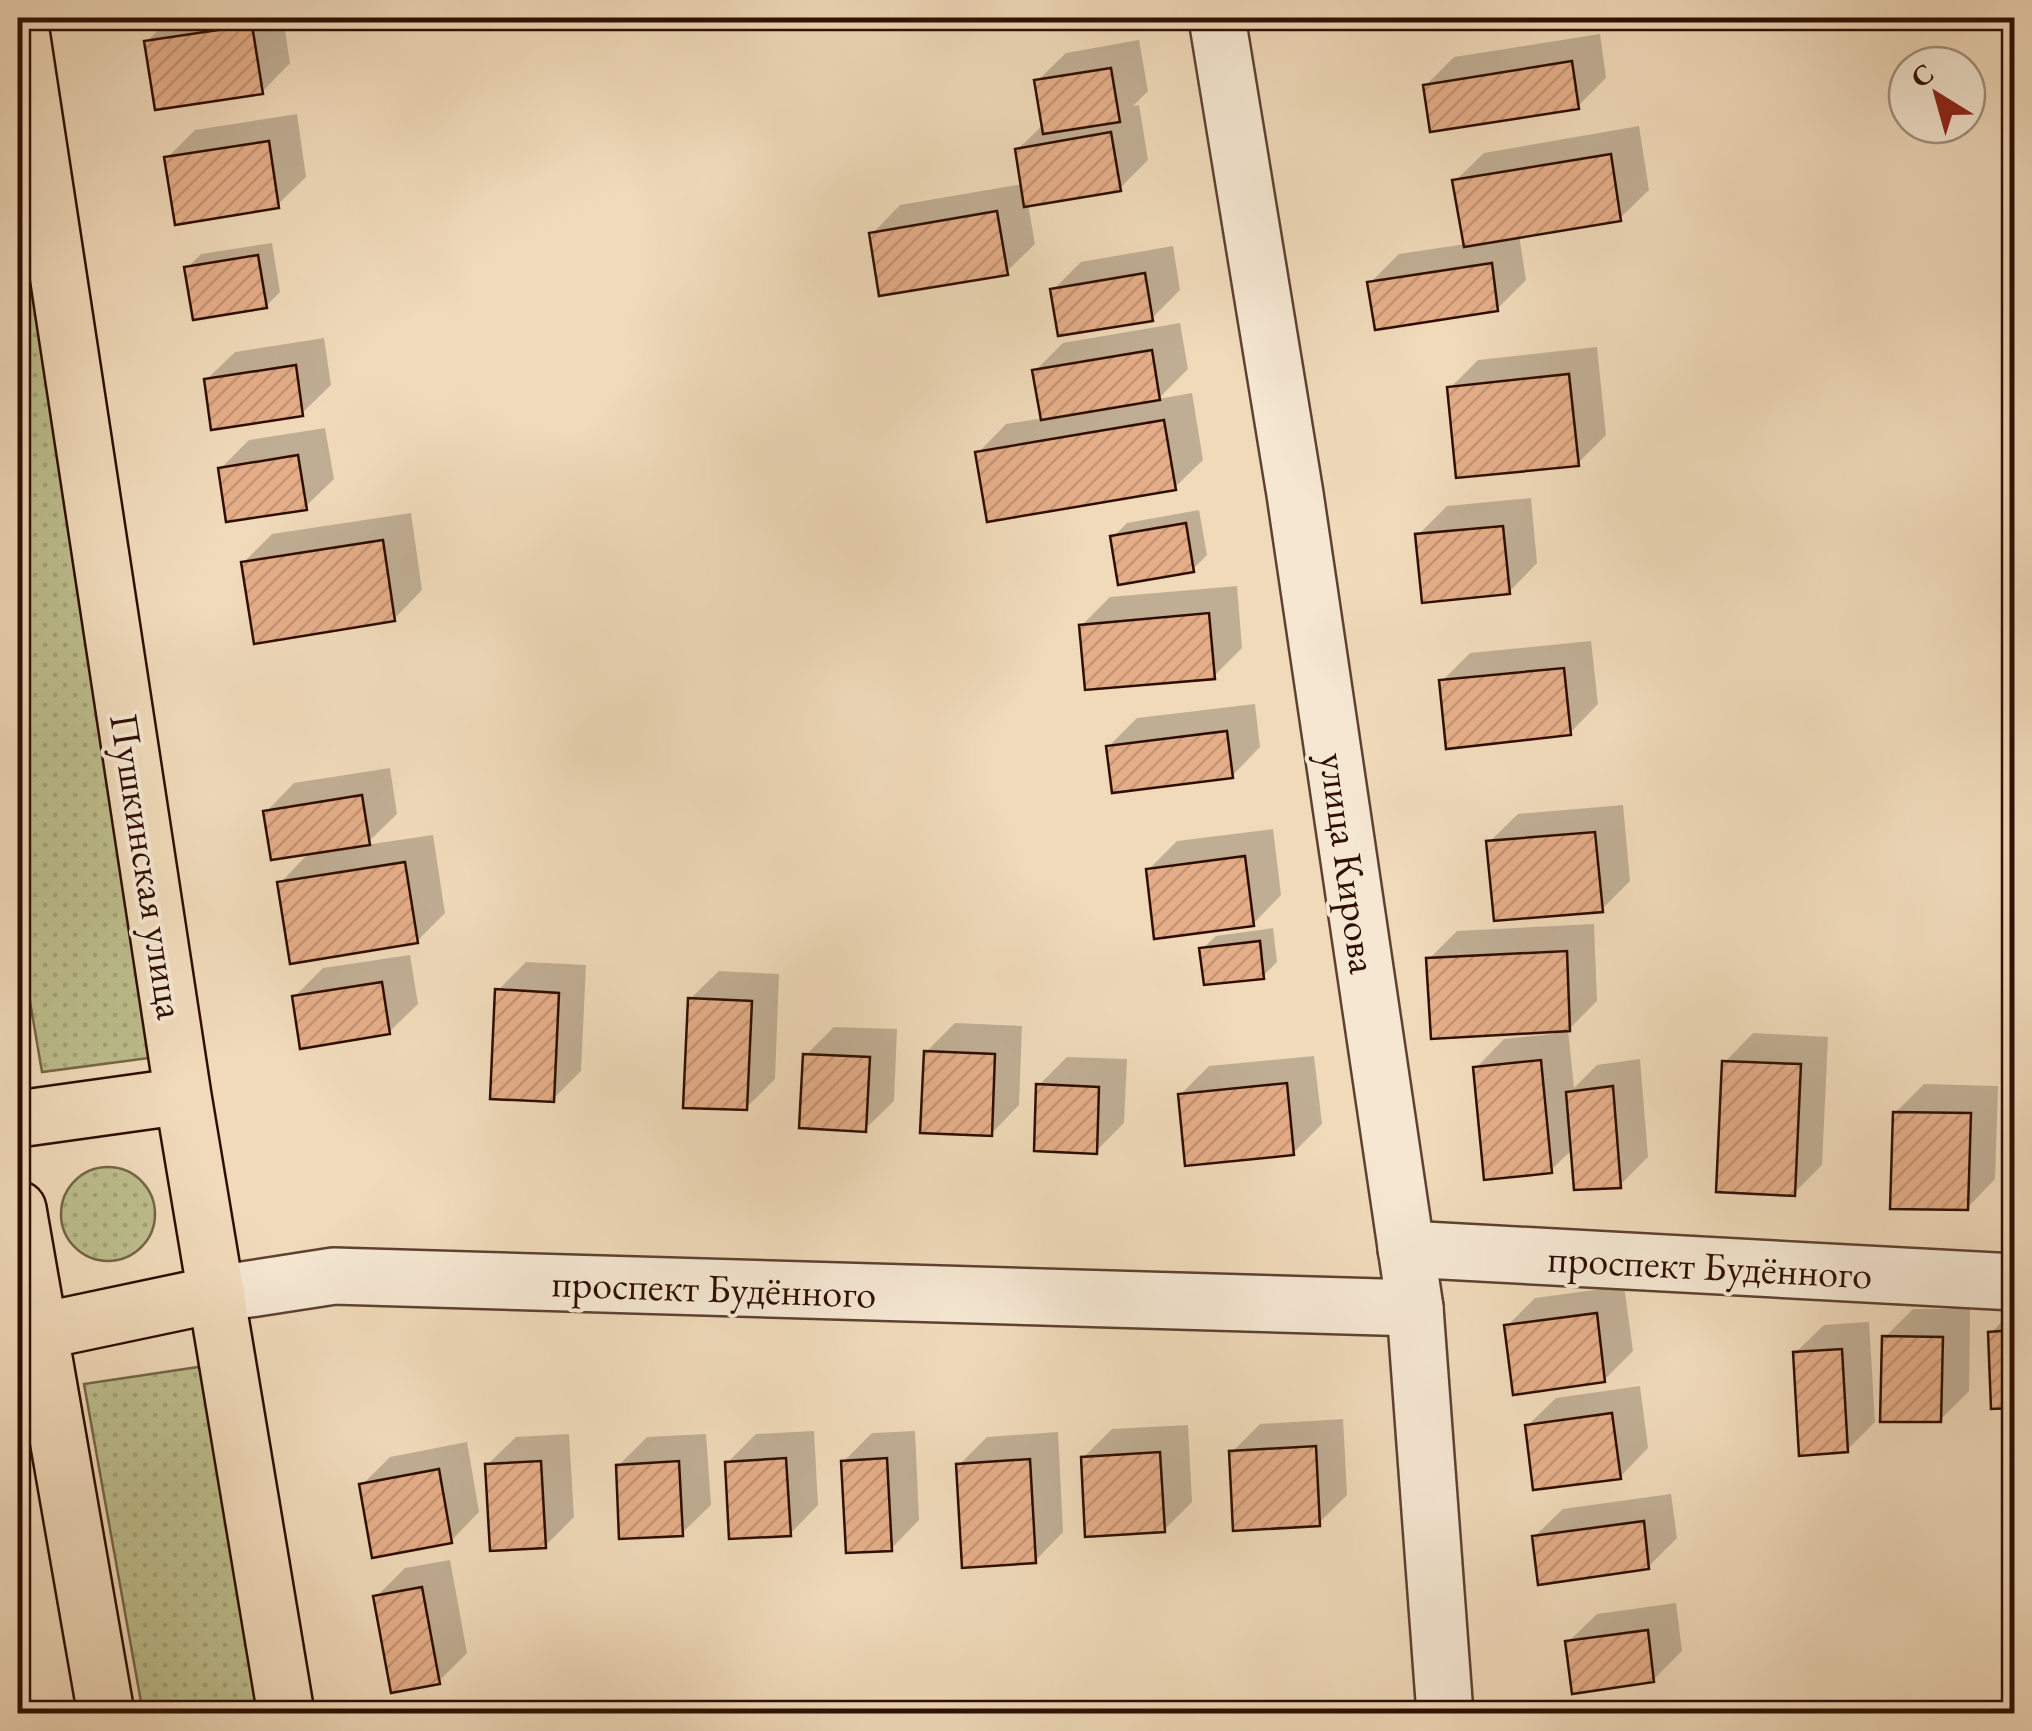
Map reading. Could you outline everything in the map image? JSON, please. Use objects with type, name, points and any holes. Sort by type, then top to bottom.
[{"type":"main road","name":"Пушкинская улица","points":[[20,18],[184,1096],[286,1714]]},
{"type":"main road","points":[[18,1119],[184,1096]]},
{"type":"main road","points":[[18,1209],[28,1333],[106,1714]]},
{"type":"main road","name":"проспект Будённого","points":[[28,1333],[217,1294]]},
{"type":"street","name":"улица Кирова","points":[[1216,18],[1295,494],[1415,1308],[1445,1714]]},
{"type":"street","name":"проспект Будённого","points":[[1406,1249],[2014,1282]]},
{"type":"street","name":"проспект Будённого","points":[[217,1294],[334,1276],[1415,1308]]},
{"type":"green space","points":[[18,125],[172,1055],[42,1072],[18,931]]},
{"type":"green space","points":[[108,1167],[126,1171],[141,1181],[151,1196],[155,1214],[151,1232],[141,1247],[126,1257],[108,1261],[90,1257],[75,1247],[65,1232],[61,1214],[65,1196],[75,1181],[90,1171]]},
{"type":"green space","points":[[205,1366],[262,1713],[143,1713],[84,1384]]},
{"type":"building","points":[[252,25],[263,94],[155,110],[144,41]]},
{"type":"building","points":[[1572,61],[1579,109],[1430,132],[1423,85]]},
{"type":"building","points":[[1111,68],[1120,122],[1043,134],[1034,80]]},
{"type":"building","points":[[1111,132],[1121,191],[1024,207],[1015,149]]},
{"type":"building","points":[[269,141],[279,208],[175,225],[164,157]]},
{"type":"building","points":[[1611,154],[1621,221],[1464,247],[1452,180]]},
{"type":"building","points":[[997,211],[1008,275],[879,296],[869,233]]},
{"type":"building","points":[[258,255],[267,308],[193,320],[184,267]]},
{"type":"building","points":[[1492,263],[1498,311],[1375,330],[1367,282]]},
{"type":"building","points":[[1145,273],[1153,321],[1058,336],[1050,289]]},
{"type":"building","points":[[1152,350],[1160,400],[1041,420],[1032,370]]},
{"type":"building","points":[[296,365],[303,416],[211,430],[204,379]]},
{"type":"building","points":[[1569,374],[1579,466],[1456,478],[1447,387]]},
{"type":"building","points":[[1164,420],[1176,490],[987,522],[975,452]]},
{"type":"building","points":[[298,455],[307,510],[226,522],[218,468]]},
{"type":"building","points":[[1186,523],[1194,572],[1118,585],[1110,536]]},
{"type":"building","points":[[1503,526],[1510,594],[1422,603],[1415,534]]},
{"type":"building","points":[[383,540],[395,621],[254,644],[241,562]]},
{"type":"building","points":[[1209,613],[1215,679],[1085,690],[1079,625]]},
{"type":"building","points":[[1564,668],[1571,735],[1446,749],[1439,680]]},
{"type":"building","points":[[1227,731],[1233,778],[1112,793],[1106,746]]},
{"type":"building","points":[[362,795],[370,845],[271,860],[263,811]]},
{"type":"building","points":[[1595,832],[1603,912],[1494,921],[1486,841]]},
{"type":"building","points":[[1245,856],[1254,926],[1154,939],[1146,869]]},
{"type":"building","points":[[405,862],[418,943],[290,964],[277,882]]},
{"type":"building","points":[[1260,941],[1264,979],[1204,985],[1199,948]]},
{"type":"building","points":[[1567,951],[1570,1031],[1431,1039],[1426,958]]},
{"type":"building","points":[[382,982],[390,1034],[300,1049],[292,996]]},
{"type":"building","points":[[495,989],[559,993],[554,1102],[490,1099]]},
{"type":"building","points":[[688,998],[752,1001],[747,1110],[683,1108]]},
{"type":"building","points":[[924,1051],[995,1054],[992,1136],[920,1133]]},
{"type":"building","points":[[803,1054],[870,1057],[866,1132],[799,1128]]},
{"type":"building","points":[[1541,1060],[1552,1173],[1484,1180],[1473,1067]]},
{"type":"building","points":[[1722,1061],[1801,1064],[1795,1196],[1716,1192]]},
{"type":"building","points":[[1287,1083],[1294,1155],[1185,1166],[1178,1094]]},
{"type":"building","points":[[1036,1084],[1099,1087],[1097,1154],[1034,1151]]},
{"type":"building","points":[[1613,1086],[1621,1188],[1574,1190],[1566,1092]]},
{"type":"building","points":[[1893,1112],[1971,1113],[1968,1210],[1890,1209]]},
{"type":"building","points":[[1597,1313],[1605,1382],[1513,1395],[1504,1325]]},
{"type":"building","points":[[2014,1330],[2014,1408],[1991,1409],[1988,1332]]},
{"type":"building","points":[[1882,1336],[1943,1337],[1941,1422],[1880,1422]]},
{"type":"building","points":[[1842,1349],[1848,1452],[1799,1456],[1793,1352]]},
{"type":"building","points":[[1612,1413],[1621,1479],[1533,1490],[1525,1425]]},
{"type":"building","points":[[1316,1446],[1320,1526],[1233,1531],[1229,1451]]},
{"type":"building","points":[[1160,1452],[1165,1532],[1085,1537],[1081,1457]]},
{"type":"building","points":[[786,1458],[791,1536],[729,1539],[725,1462]]},
{"type":"building","points":[[887,1458],[892,1551],[846,1553],[841,1461]]},
{"type":"building","points":[[1030,1459],[1036,1563],[962,1568],[956,1464]]},
{"type":"building","points":[[541,1461],[546,1548],[490,1551],[485,1464]]},
{"type":"building","points":[[679,1461],[683,1536],[619,1539],[616,1465]]},
{"type":"building","points":[[439,1469],[452,1543],[372,1558],[359,1484]]},
{"type":"building","points":[[1644,1521],[1649,1569],[1538,1585],[1532,1536]]},
{"type":"building","points":[[422,1587],[440,1684],[391,1693],[373,1596]]},
{"type":"building","points":[[1648,1630],[1654,1682],[1572,1694],[1565,1641]]}]
